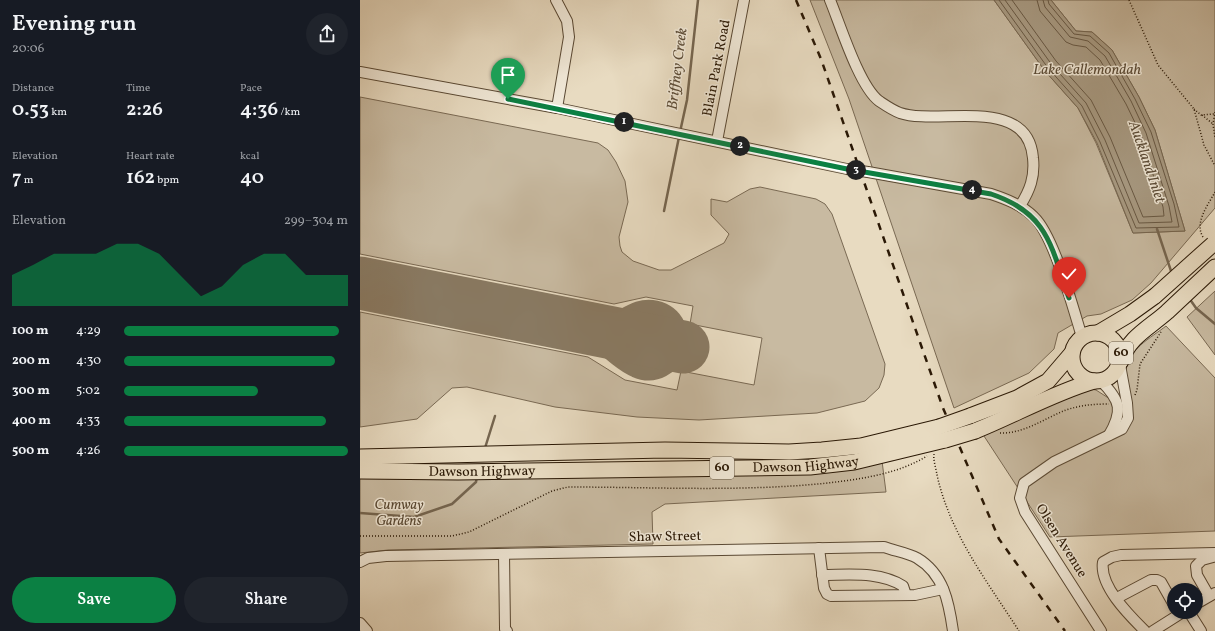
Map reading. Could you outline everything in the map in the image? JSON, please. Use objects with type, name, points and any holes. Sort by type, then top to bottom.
[{"type":"highway","name":"60","points":[[1072,353],[1075,344],[1082,337],[1098,332],[1130,314],[1155,296],[1211,242]]},
{"type":"highway","name":"60","points":[[1098,381],[1115,373],[1125,349],[1137,336],[1166,313],[1215,268]]},
{"type":"highway","name":"60","points":[[1098,332],[1109,336],[1118,345],[1120,363]]},
{"type":"highway","points":[[1072,353],[1072,361],[1080,375],[1098,381]]},
{"type":"highway","name":"Dawson Highway","points":[[360,471],[458,472],[810,466],[854,462],[942,433],[970,416],[1017,398],[1048,381],[1072,353]]},
{"type":"highway","name":"Dawson Highway","points":[[360,457],[665,450],[789,452],[861,446],[942,433],[975,431],[1010,417],[1070,388],[1098,381]]},
{"type":"street","points":[[556,0],[567,21],[569,37],[557,108]]},
{"type":"street","name":"Blain Park Road","points":[[717,141],[744,0]]},
{"type":"street","points":[[830,0],[862,79],[877,100],[900,113],[923,116],[978,116],[995,118],[1009,123],[1027,138],[1032,151],[1033,182],[1020,206]]},
{"type":"street","points":[[360,72],[557,108],[847,169],[991,194],[1009,200],[1035,217],[1045,232],[1056,258],[1082,337]]},
{"type":"street","name":"Olsen Avenue","points":[[1101,631],[1025,512],[1020,498],[1024,483],[1054,462],[1122,429],[1128,418],[1120,363]]},
{"type":"street","points":[[1098,381],[1114,394],[1119,408],[1117,422],[1108,437]]},
{"type":"street","name":"Shaw Street","points":[[360,562],[368,558],[386,556],[884,547],[917,558],[931,570],[948,600],[953,631]]},
{"type":"street","points":[[820,548],[822,575],[826,591],[830,596],[915,595],[943,589]]},
{"type":"street","points":[[1145,631],[1125,611],[1109,588],[1102,567],[1103,562],[1112,557],[1121,555],[1215,553]]},
{"type":"street","points":[[504,554],[506,631]]},
{"type":"street","points":[[1203,600],[1212,594],[1197,576],[1196,566],[1202,560],[1215,556]]},
{"type":"street","points":[[822,575],[863,575],[882,577],[903,586],[906,595]]},
{"type":"street","points":[[1117,598],[1155,579],[1161,582],[1167,593]]},
{"type":"street","points":[[1153,631],[1173,619]]},
{"type":"street","points":[[1189,619],[1201,631]]},
{"type":"street","points":[[360,623],[368,631]]},
{"type":"path","points":[[1129,0],[1158,65],[1194,109],[1213,124]]},
{"type":"path","points":[[1194,109],[1204,145],[1215,166]]},
{"type":"path","points":[[1202,115],[1215,113],[1213,124],[1215,138]]},
{"type":"path","points":[[1211,242],[1200,232],[1200,223],[1215,192]]},
{"type":"path","points":[[360,536],[457,534],[469,532],[552,491],[568,487],[735,489],[805,485],[883,474],[924,458],[937,450],[934,458],[940,485],[949,513],[968,553],[1019,631]]},
{"type":"green space","points":[[810,0],[994,0],[1045,71],[1078,108],[1096,143],[1133,233],[1185,231],[1155,130],[1139,97],[1112,50],[1092,32],[1076,31],[1051,0],[1215,0],[1215,208],[1151,283],[1132,300],[1101,314],[1087,316],[1058,333],[1054,349],[1029,373],[954,408],[849,99]]},
{"type":"green space","points":[[360,97],[598,143],[608,150],[616,162],[625,181],[628,202],[619,237],[622,252],[633,261],[659,270],[671,270],[724,243],[729,234],[711,215],[711,199],[727,202],[750,189],[760,187],[816,199],[825,204],[832,214],[885,364],[884,375],[879,388],[865,401],[817,413],[699,420],[637,417],[555,407],[467,387],[452,388],[417,419],[360,427],[360,312],[588,357],[625,380],[677,390],[681,371],[754,385],[762,338],[690,324],[693,306],[646,297],[614,304],[360,254]]},
{"type":"green space","points":[[1215,291],[1215,355],[1187,317]]},
{"type":"green space","points":[[1166,326],[1215,378],[1215,531],[1050,537],[982,433],[1091,389],[1096,390],[1110,399],[1128,390],[1124,371],[1129,357],[1140,345]]},
{"type":"green space","name":"Cumway Gardens","points":[[882,461],[886,492],[665,504],[652,512],[653,544],[388,550],[360,553],[360,477]]},
{"type":"water","name":"Lake Callemondah","points":[[994,0],[1051,0],[1076,31],[1092,32],[1112,50],[1139,97],[1155,130],[1185,231],[1133,233],[1097,143],[1078,108],[1045,71]]},
{"type":"waterway","name":"Briffney Creek","points":[[680,132],[687,100],[698,0]]},
{"type":"waterway","name":"Briffney Creek","points":[[664,211],[679,137]]},
{"type":"waterway","name":"Auckland Inlet","points":[[1157,229],[1172,274]]},
{"type":"waterway","points":[[1189,298],[1196,308],[1215,324]]},
{"type":"waterway","name":"Briffney Creek","points":[[485,448],[495,416]]},
{"type":"waterway","name":"Briffney Creek","points":[[360,513],[414,517],[452,504],[476,482],[477,476]]},
{"type":"taxiway","points":[[544,320],[580,327],[601,328],[615,324],[641,311],[655,311],[668,317],[675,326],[677,338],[676,349],[670,359],[661,367],[650,370],[636,367],[617,355],[586,328]]},
{"type":"runway","points":[[360,283],[683,347]]},
{"type":"railway","points":[[796,0],[821,59],[943,408],[999,539],[1065,631]]},
{"type":"route","points":[[508,99],[847,169],[991,194],[1009,200],[1035,217],[1045,232],[1056,258],[1069,298]]}]
